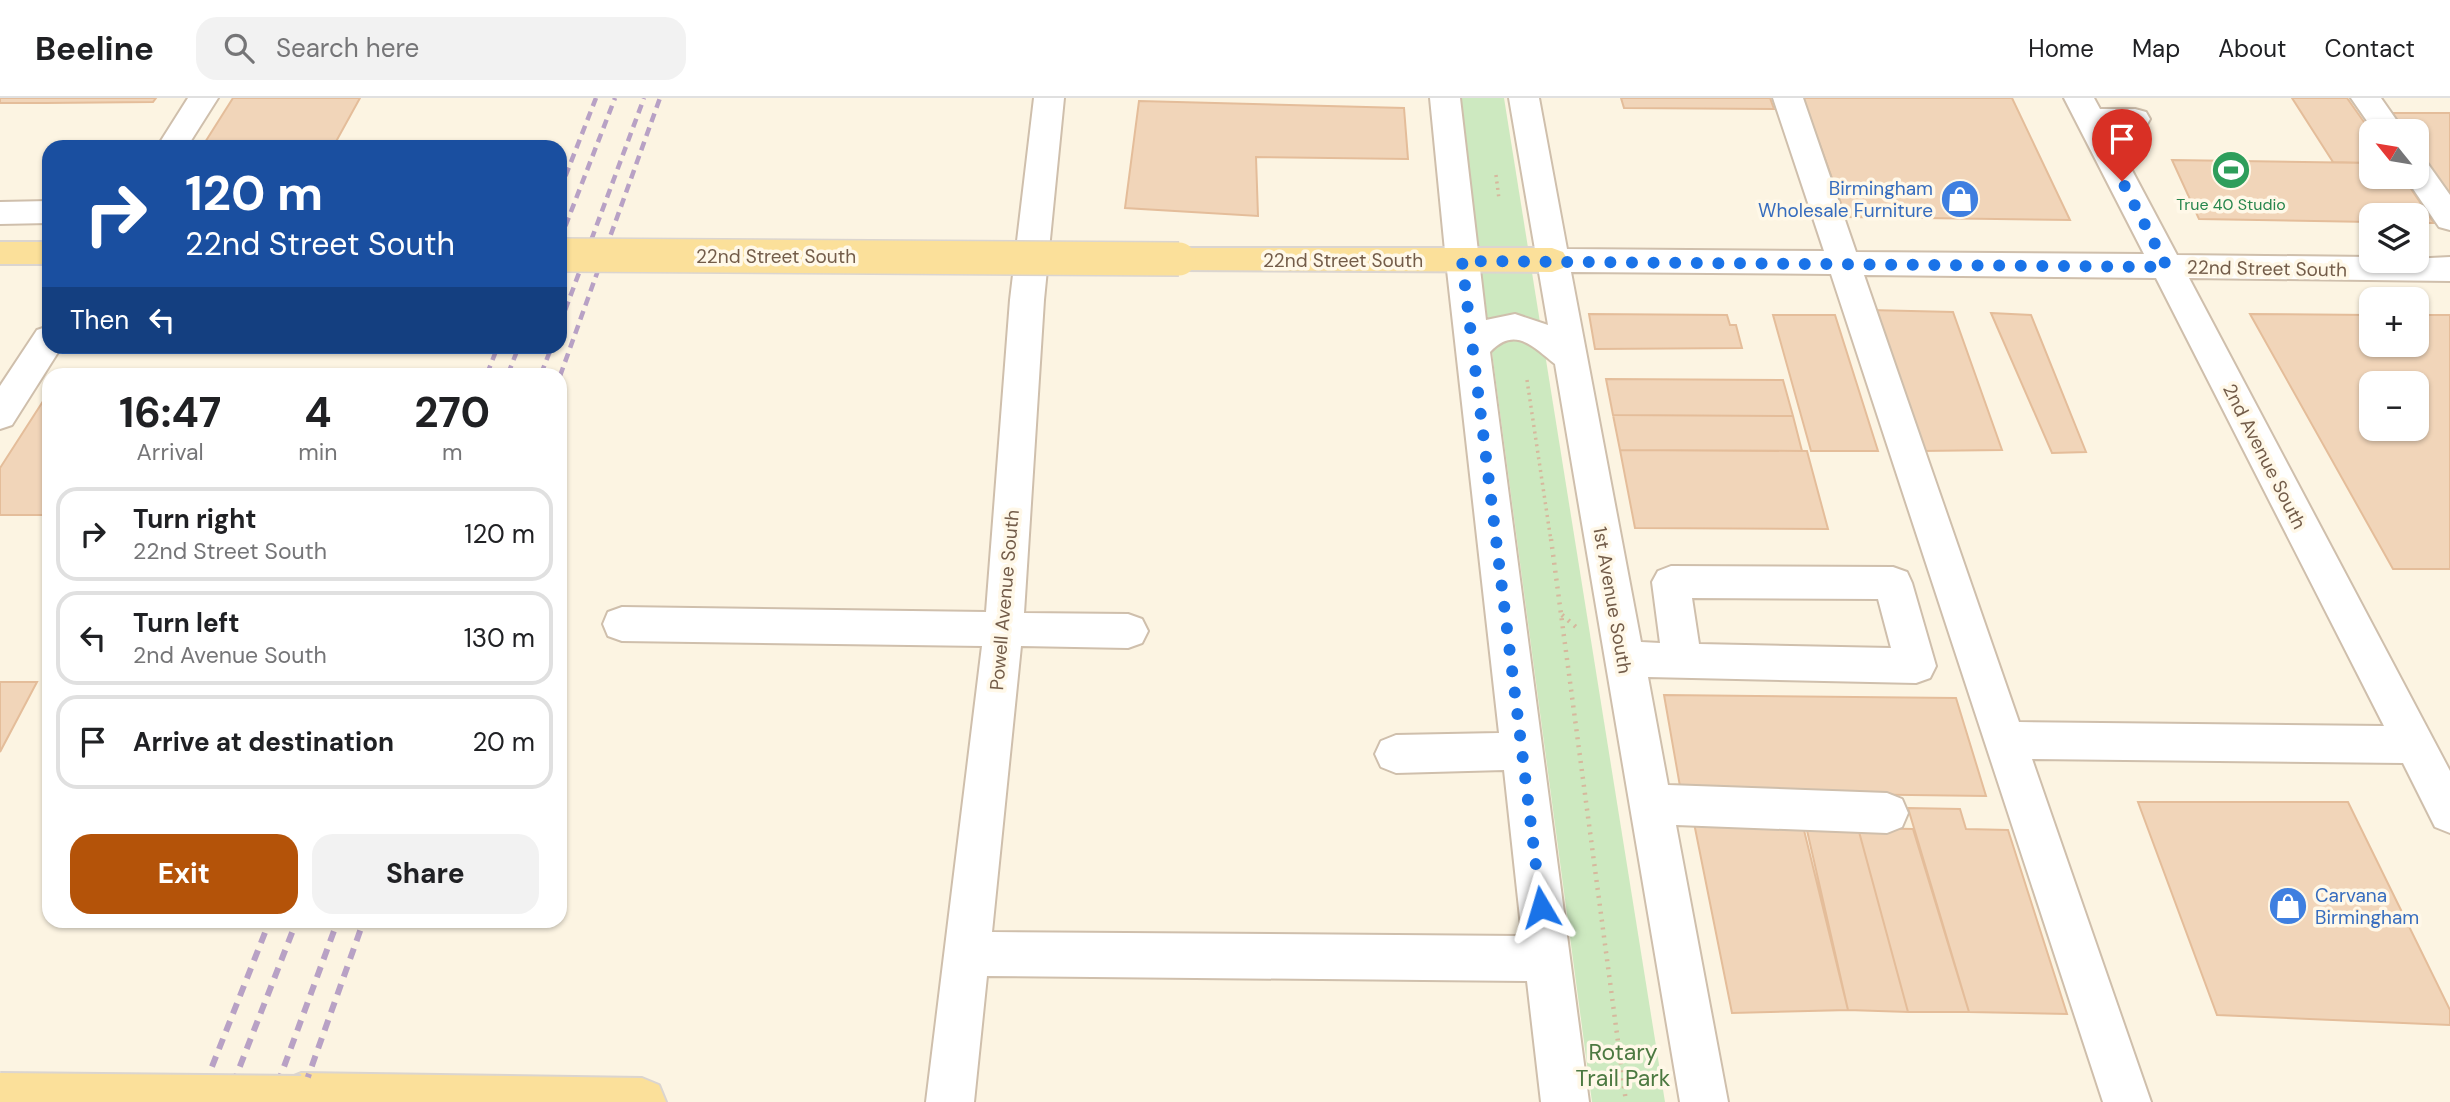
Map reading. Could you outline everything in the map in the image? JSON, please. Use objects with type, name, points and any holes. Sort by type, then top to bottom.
[{"type":"main road","points":[[0,253],[42,253]]},
{"type":"main road","name":"22nd Street South","points":[[567,255],[1552,260]]},
{"type":"main road","points":[[0,1094],[642,1102]]},
{"type":"street","points":[[176,140],[203,98]]},
{"type":"street","name":"Powell Avenue South","points":[[950,1102],[1003,628],[1027,300],[1049,98]]},
{"type":"street","points":[[1445,98],[1462,261],[1565,1102]]},
{"type":"street","name":"1st Avenue South","points":[[1524,98],[1704,1102]]},
{"type":"street","points":[[1788,98],[2127,1102]]},
{"type":"street","points":[[2366,98],[2381,119]]},
{"type":"street","points":[[2084,108],[2135,119]]},
{"type":"street","name":"2nd Avenue South","points":[[2084,108],[2450,813]]},
{"type":"street","points":[[2429,188],[2450,219]]},
{"type":"street","points":[[0,213],[42,212]]},
{"type":"street","name":"22nd Street South","points":[[1552,260],[2450,270]]},
{"type":"street","points":[[1473,348],[1493,330],[1512,326],[1534,331],[1569,356]]},
{"type":"street","points":[[0,415],[42,350]]},
{"type":"street","points":[[1624,659],[1682,661],[1916,666],[1893,583],[1671,582],[1682,661]]},
{"type":"street","points":[[622,624],[1128,631]]},
{"type":"street","points":[[2005,740],[2414,745]]},
{"type":"street","points":[[1396,754],[1522,751]]},
{"type":"street","points":[[1650,804],[1887,813]]},
{"type":"street","points":[[967,954],[1547,959]]},
{"type":"path","points":[[1527,380],[1562,615],[1626,1102]]},
{"type":"green space","name":"Rotary Trail Park","points":[[1458,98],[1504,98],[1665,1102],[1592,1102]]},
{"type":"building","points":[[0,98],[156,98],[153,102],[0,103]]},
{"type":"building","points":[[233,98],[360,98],[337,140],[206,140]]},
{"type":"building","points":[[1621,98],[1770,98],[1774,109],[1624,108]]},
{"type":"building","points":[[1803,98],[2012,98],[2070,220],[1846,217]]},
{"type":"building","points":[[2292,98],[2347,98],[2362,119],[2359,119],[2359,163],[2333,162]]},
{"type":"building","points":[[1139,101],[1404,108],[1408,159],[1256,157],[1258,216],[1125,208]]},
{"type":"building","points":[[2389,113],[2450,113],[2450,202],[2429,171],[2429,119],[2393,119]]},
{"type":"building","points":[[2172,160],[2359,163],[2359,189],[2411,189],[2421,203],[2359,203],[2359,222],[2199,219]]},
{"type":"building","points":[[1869,310],[1953,312],[2002,450],[1920,451]]},
{"type":"building","points":[[1991,313],[2031,315],[2086,452],[2052,453]]},
{"type":"building","points":[[1589,314],[1727,315],[1730,325],[1736,325],[1742,348],[1595,349]]},
{"type":"building","points":[[2250,314],[2359,315],[2359,357],[2429,357],[2429,315],[2450,315],[2450,569],[2393,569]]},
{"type":"building","points":[[1773,315],[1835,315],[1878,451],[1811,451]]},
{"type":"building","points":[[1606,379],[1783,380],[1793,416],[1613,415]]},
{"type":"building","points":[[42,403],[42,515],[0,515],[0,468]]},
{"type":"building","points":[[1613,415],[1793,416],[1802,451],[1620,450]]},
{"type":"building","points":[[1620,450],[1807,451],[1828,529],[1635,528]]},
{"type":"building","points":[[0,682],[37,682],[0,752]]},
{"type":"building","points":[[1664,695],[1956,698],[1986,796],[1681,792]]},
{"type":"building","name":"Carvana Birmingham","points":[[2138,802],[2348,802],[2450,1010],[2450,1025],[2217,1015]]},
{"type":"building","points":[[1908,808],[1960,809],[1966,829],[2008,830],[2067,1014],[1969,1012]]},
{"type":"building","points":[[1694,823],[1803,826],[1848,1010],[1732,1013]]},
{"type":"building","points":[[1806,826],[1858,828],[1908,1012],[1848,1010]]},
{"type":"building","points":[[1858,828],[1913,829],[1969,1012],[1908,1012]]},
{"type":"railway","points":[[567,172],[596,98]]},
{"type":"railway","points":[[567,222],[615,98]]},
{"type":"railway","points":[[567,305],[644,98]]},
{"type":"railway","points":[[563,368],[660,98]]},
{"type":"railway","points":[[489,368],[495,354]]},
{"type":"railway","points":[[510,368],[516,354]]},
{"type":"railway","points":[[543,368],[549,354]]},
{"type":"railway","points":[[198,1102],[267,928]]},
{"type":"railway","points":[[226,1102],[294,928]]},
{"type":"railway","points":[[271,1102],[335,928]]},
{"type":"railway","points":[[299,1102],[361,928]]},
{"type":"place","name":"True 40 Studio","points":[[2231,170]]},
{"type":"place","name":"Birmingham Wholesale Furniture","points":[[1960,199]]},
{"type":"place","name":"Carvana Birmingham","points":[[2288,906]]},
{"type":"route","points":[[1541,907],[1462,261],[2167,267],[2122,181]]}]
